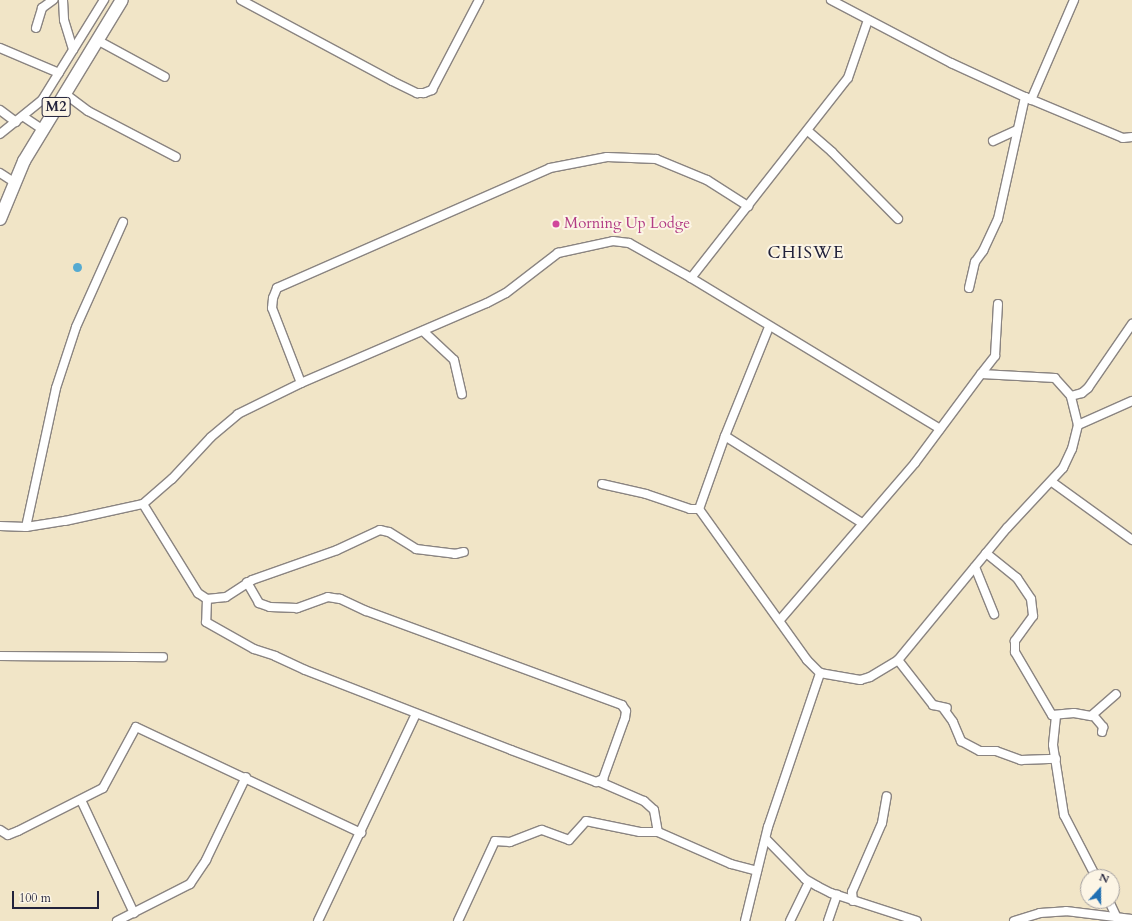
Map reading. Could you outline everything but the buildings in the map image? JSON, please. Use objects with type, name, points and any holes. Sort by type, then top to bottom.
[{"type":"highway","name":"M2","points":[[0,219],[14,182],[42,129],[122,0]]},
{"type":"street","points":[[36,28],[42,8],[53,0]]},
{"type":"street","points":[[63,0],[64,20],[73,50]]},
{"type":"street","points":[[0,134],[24,117],[42,100],[104,0]]},
{"type":"street","points":[[241,0],[398,84],[417,93],[424,94],[432,90],[479,0]]},
{"type":"street","points":[[831,0],[868,20],[1028,98],[1123,138],[1132,138]]},
{"type":"street","points":[[969,288],[975,262],[983,251],[998,219],[1017,130],[1028,98],[1074,0]]},
{"type":"street","points":[[692,278],[848,78],[868,20]]},
{"type":"street","points":[[97,40],[165,77]]},
{"type":"street","points":[[0,48],[59,73]]},
{"type":"street","points":[[64,93],[88,111],[176,157]]},
{"type":"street","points":[[0,110],[16,122]]},
{"type":"street","points":[[24,117],[42,129]]},
{"type":"street","points":[[993,141],[1017,130]]},
{"type":"street","points":[[808,131],[832,152],[898,219]]},
{"type":"street","points":[[300,383],[272,308],[272,298],[278,288],[550,168],[607,157],[656,159],[707,180],[748,206]]},
{"type":"street","points":[[0,173],[14,182]]},
{"type":"street","points":[[26,527],[56,388],[76,327],[123,222]]},
{"type":"street","points":[[0,526],[26,527],[65,521],[143,504],[172,479],[210,437],[233,418],[300,383],[423,331],[506,293],[558,253],[593,244],[613,241],[629,243],[692,278],[769,327],[940,429]]},
{"type":"street","points":[[780,620],[915,463],[995,356],[998,304]]},
{"type":"street","points":[[1071,396],[1082,393],[1088,388],[1132,324]]},
{"type":"street","points":[[699,509],[725,436],[769,327]]},
{"type":"street","points":[[423,331],[454,360],[462,394]]},
{"type":"street","points":[[699,509],[780,620],[807,660],[820,673],[860,680],[870,677],[898,660],[986,553],[1033,499],[1052,482],[1067,459],[1078,425],[1071,396],[1055,378],[981,374]]},
{"type":"street","points":[[1078,425],[1132,401]]},
{"type":"street","points":[[725,436],[862,523]]},
{"type":"street","points":[[1052,482],[1132,540]]},
{"type":"street","points":[[602,484],[646,494],[690,509],[699,509]]},
{"type":"street","points":[[143,504],[198,593],[207,599],[226,597],[247,582],[337,550],[380,530],[389,532],[416,549],[455,554],[464,552]]},
{"type":"street","points":[[986,553],[1017,578],[1031,599],[1033,616],[1015,641],[1015,652],[1049,712],[1056,716],[1074,713],[1093,715],[1103,727],[1102,732]]},
{"type":"street","points":[[975,567],[994,614]]},
{"type":"street","points":[[247,582],[259,603],[270,608],[297,608],[328,597],[340,598],[366,611],[622,705],[626,711],[625,718],[600,782]]},
{"type":"street","points":[[207,599],[206,622],[254,649],[275,656],[416,714],[600,782],[644,801],[654,810],[658,832]]},
{"type":"street","points":[[0,656],[163,658]]},
{"type":"street","points":[[898,660],[933,705],[945,708],[961,741],[980,751],[996,751],[1020,760],[1056,759]]},
{"type":"street","points":[[745,921],[766,839],[820,673]]},
{"type":"street","points":[[1093,715],[1116,694]]},
{"type":"street","points":[[318,921],[361,833],[416,714]]},
{"type":"street","points":[[1056,716],[1053,745],[1064,815],[1092,869]]},
{"type":"street","points":[[0,830],[8,835],[81,800],[107,784],[136,728],[246,777],[361,833]]},
{"type":"street","points":[[117,921],[190,884],[206,860],[246,777]]},
{"type":"street","points":[[853,901],[852,892],[882,823],[887,796]]},
{"type":"street","points":[[81,800],[134,913]]},
{"type":"street","points":[[458,921],[495,841],[510,842],[542,830],[569,840],[586,821],[640,832],[658,832],[731,864],[758,871]]},
{"type":"street","points":[[766,839],[809,882],[853,901],[917,921]]},
{"type":"street","points":[[790,921],[809,882]]},
{"type":"street","points":[[828,921],[837,895]]},
{"type":"street","points":[[1112,909],[1118,919]]},
{"type":"street","points":[[1014,921],[1040,913],[1066,911],[1118,919],[1132,919]]},
{"type":"water","points":[[77,262],[82,267],[77,272],[72,267]]},
{"type":"place","name":"Morning Up Lodge","points":[[556,224]]},
{"type":"district","name":"CHISWE","points":[[806,253]]}]
